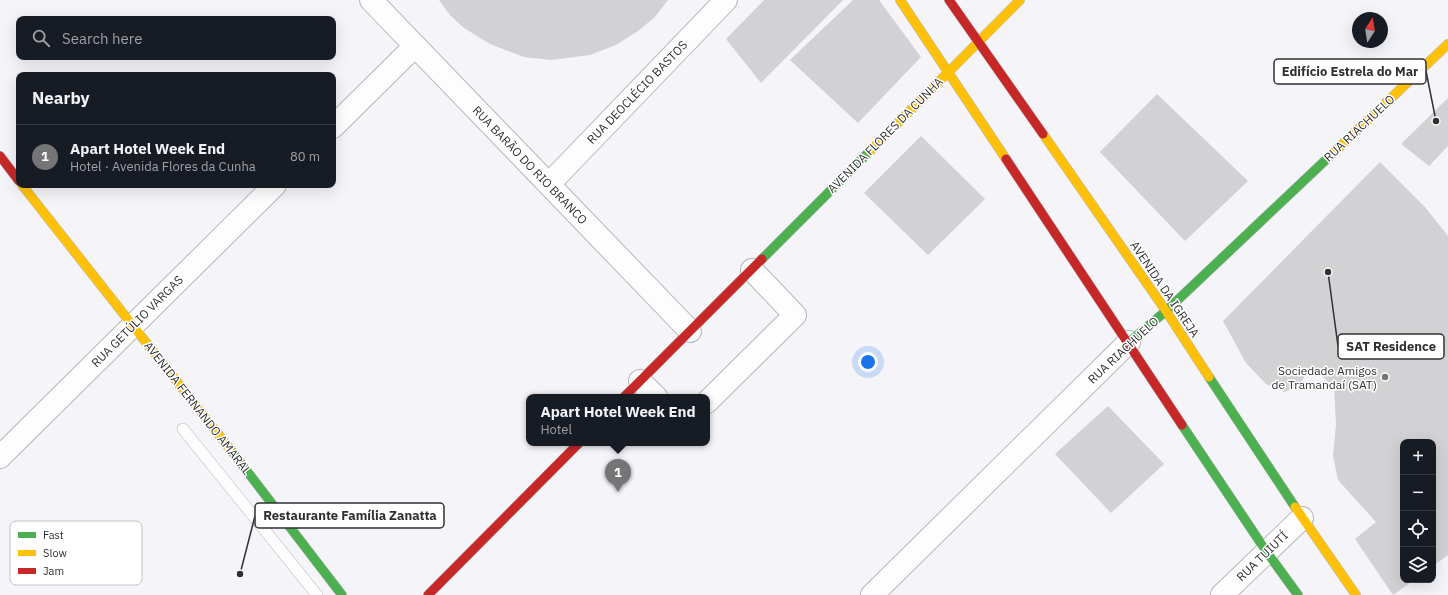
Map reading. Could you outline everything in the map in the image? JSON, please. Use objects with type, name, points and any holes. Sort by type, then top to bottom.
[{"type":"main road","points":[[900,0],[1129,342],[1266,551],[1298,595]]},
{"type":"main road","name":"AVENIDA DA IGREJA","points":[[949,0],[1166,311],[1302,518],[1356,595]]},
{"type":"main road","name":"AVENIDA FLORES DA CUNHA","points":[[627,394],[1020,0]]},
{"type":"main road","name":"RUA RIACHUELO","points":[[1129,342],[1166,311],[1448,44]]},
{"type":"main road","points":[[0,156],[16,177]]},
{"type":"main road","name":"AVENIDA FERNANDO AMARAL","points":[[24,188],[274,505],[342,595]]},
{"type":"main road","points":[[428,595],[576,446]]},
{"type":"street","name":"RUA BARÃO DO RIO BRANCO","points":[[371,0],[690,330]]},
{"type":"street","name":"RUA DEOCLÉCIO BASTOS","points":[[549,184],[726,0]]},
{"type":"street","points":[[336,124],[415,46]]},
{"type":"street","name":"RUA GETÚLIO VARGAS","points":[[0,457],[272,188]]},
{"type":"street","points":[[710,399],[795,315],[752,270]]},
{"type":"street","name":"RUA RIACHUELO","points":[[872,595],[1129,342]]},
{"type":"street","points":[[640,381],[653,394]]},
{"type":"street","name":"RUA TUIUTÍ","points":[[1222,595],[1302,518]]},
{"type":"lane","name":"AVENIDA FERNANDO AMARAL","points":[[183,428],[317,595]]},
{"type":"building","points":[[439,0],[668,0],[655,17],[638,31],[616,45],[590,55],[551,60],[524,57],[490,44],[464,28],[450,15]]},
{"type":"building","points":[[764,0],[843,0],[761,83],[726,39]]},
{"type":"building","points":[[853,0],[879,0],[921,57],[858,123],[790,60]]},
{"type":"building","points":[[1157,94],[1248,181],[1185,241],[1100,152]]},
{"type":"building","points":[[1448,98],[1448,146],[1429,166],[1401,144]]},
{"type":"building","points":[[921,136],[985,199],[928,255],[864,193]]},
{"type":"building","name":"Sociedade Amigos de Tramandaí (SAT)","points":[[1380,162],[1425,207],[1448,236],[1448,555],[1436,564],[1436,439],[1400,439],[1400,583],[1410,583],[1393,595],[1355,539],[1376,522],[1338,480],[1333,456],[1336,425],[1334,387],[1312,367],[1296,388],[1284,392],[1266,384],[1246,363],[1223,321]]},
{"type":"building","points":[[1108,406],[1164,464],[1111,513],[1055,454]]},
{"type":"traffic: fast","points":[[762,259],[870,151]]},
{"type":"traffic: fast","points":[[1129,342],[1166,311],[1332,154]]},
{"type":"traffic: fast","points":[[1209,377],[1295,507]]},
{"type":"traffic: fast","points":[[1182,425],[1266,551],[1298,595]]},
{"type":"traffic: fast","points":[[230,449],[342,595]]},
{"type":"traffic: slow","points":[[900,0],[1006,159]]},
{"type":"traffic: slow","points":[[870,151],[1020,0]]},
{"type":"traffic: slow","points":[[1332,154],[1448,44]]},
{"type":"traffic: slow","points":[[1043,134],[1166,311],[1209,377]]},
{"type":"traffic: slow","points":[[24,188],[230,449]]},
{"type":"traffic: slow","points":[[1295,507],[1356,595]]},
{"type":"traffic: jam","points":[[949,0],[1043,134]]},
{"type":"traffic: jam","points":[[0,156],[16,177]]},
{"type":"traffic: jam","points":[[1006,159],[1182,425]]},
{"type":"traffic: jam","points":[[627,394],[762,259]]},
{"type":"traffic: jam","points":[[428,595],[576,446]]},
{"type":"place","name":"Edifício Estrela do Mar","points":[[1436,121]]},
{"type":"place","name":"SAT Residence","points":[[1328,272]]},
{"type":"place","name":"Sociedade Amigos de Tramandaí (SAT)","points":[[1385,377]]},
{"type":"place","name":"Apart Hotel Week End","points":[[618,492]]},
{"type":"place","name":"Restaurante Família Zanatta","points":[[240,574]]}]
